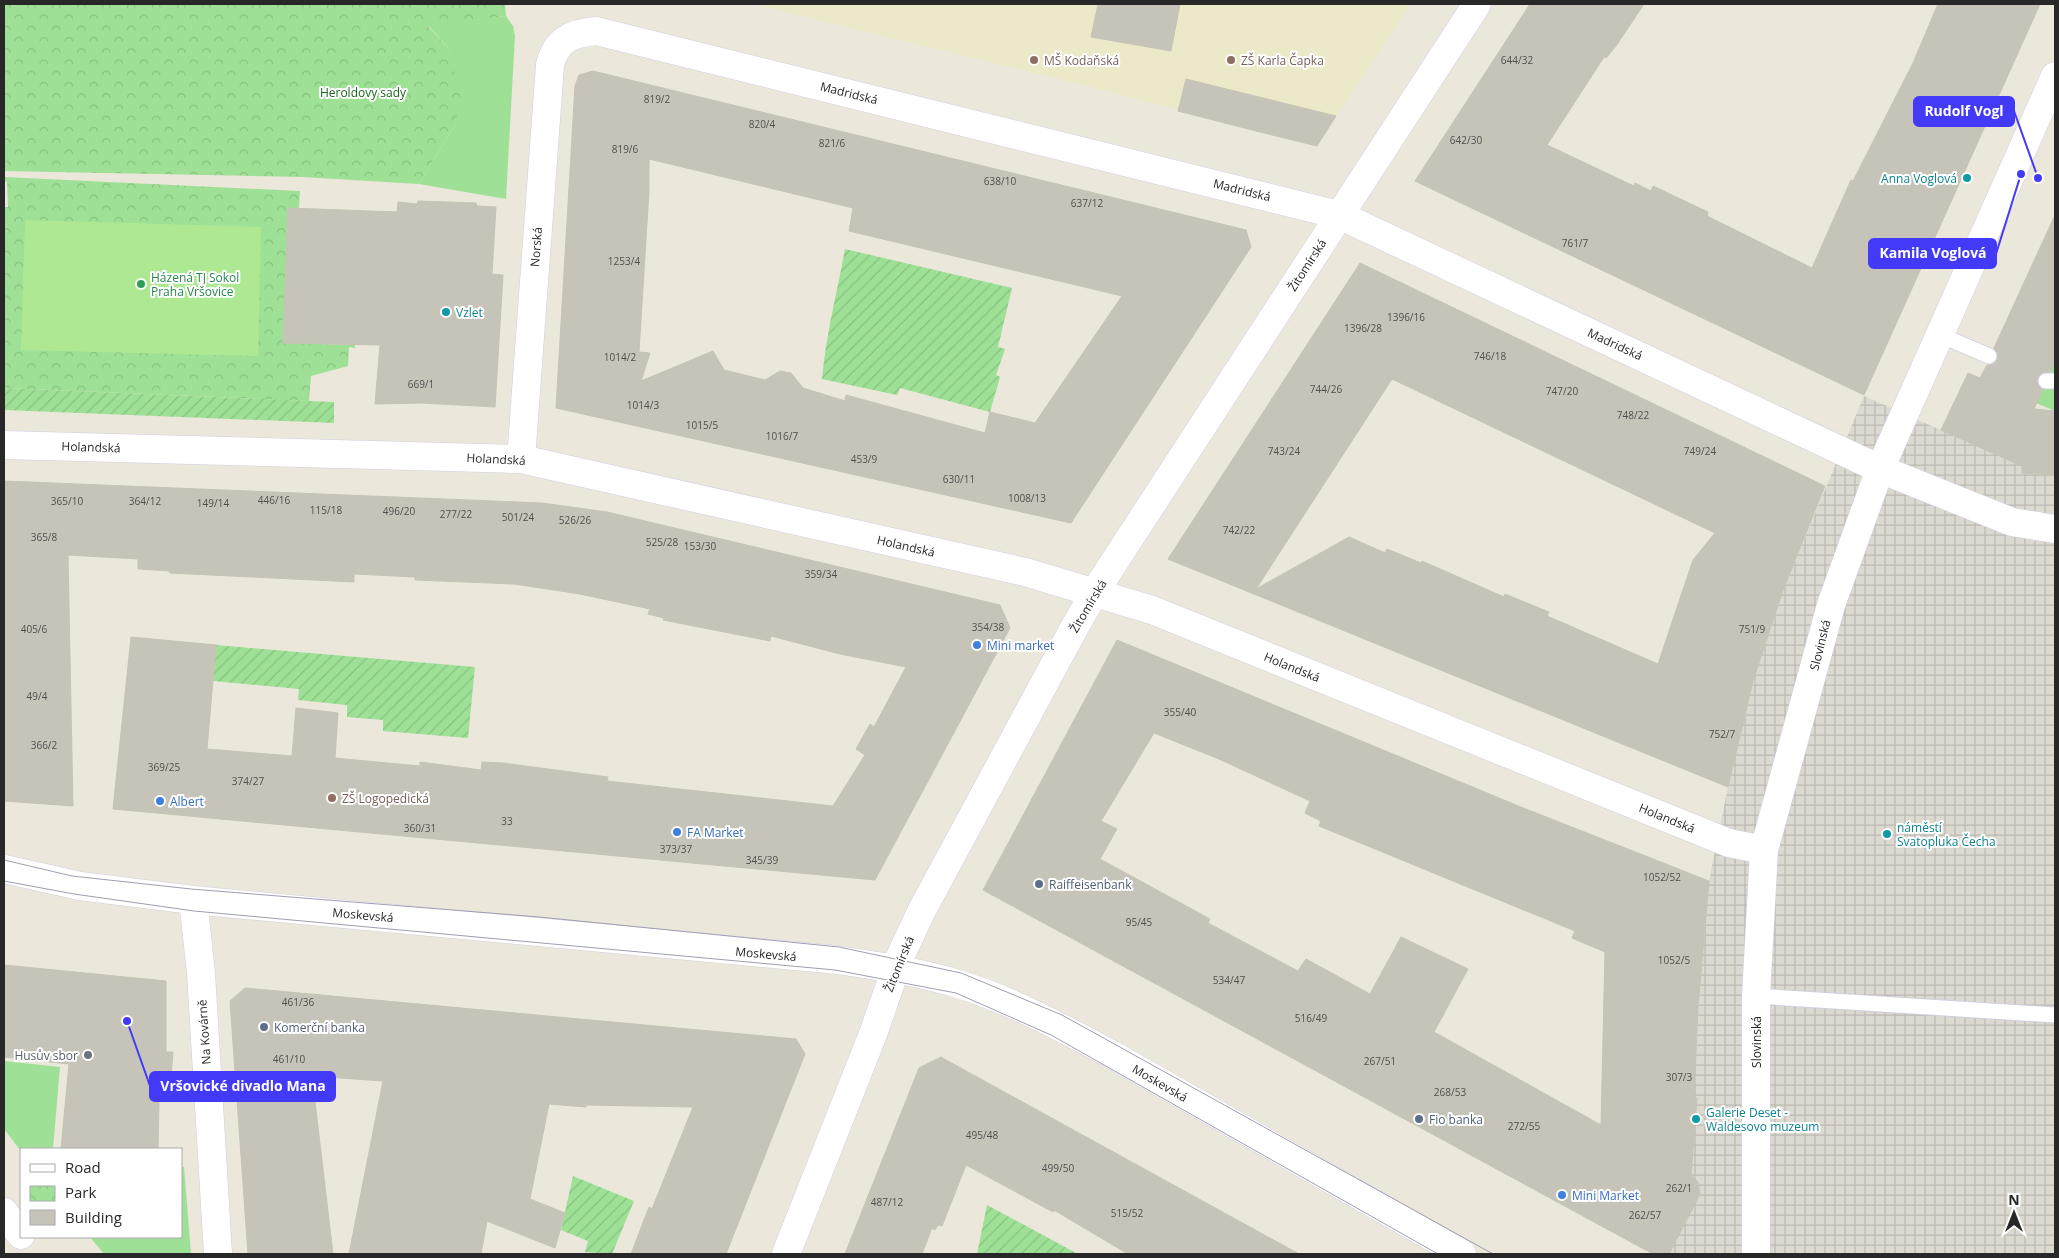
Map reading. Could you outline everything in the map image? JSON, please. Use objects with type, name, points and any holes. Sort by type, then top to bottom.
[{"type":"street","name":"Žitomírská","points":[[786,1254],[873,1034],[896,969],[922,910],[1094,593],[1339,215],[1366,178],[1477,4]]},
{"type":"street","name":"Madridská","points":[[565,39],[580,32],[596,31],[1339,215],[1880,469]]},
{"type":"street","name":"Norská","points":[[521,459],[550,65],[556,50],[565,39]]},
{"type":"street","name":"Slovinská","points":[[1756,1254],[1756,996],[1764,850],[1831,605],[1880,469],[2055,76]]},
{"type":"street","name":"Holandská","points":[[4,445],[521,459],[1025,572],[1152,610],[1729,844],[1764,850]]},
{"type":"street","points":[[1880,469],[2012,522],[2055,529]]},
{"type":"street","name":"Moskevská","points":[[4,869],[80,886],[193,900],[838,960],[896,969],[958,984],[1056,1025],[1452,1252]]},
{"type":"street","name":"Na Kovárně","points":[[193,900],[201,973],[218,1254]]},
{"type":"street","points":[[4,1212],[20,1233]]},
{"type":"street","points":[[23,1238],[35,1254]]},
{"type":"lane","points":[[1940,335],[1989,356]]},
{"type":"lane","points":[[1756,996],[2055,1015]]},
{"type":"shaded area","name":"ZŠ Karla Čapka","points":[[753,4],[1411,4],[1317,146],[1084,85]]},
{"type":"shaded area","name":"náměstí Svatopluka Čecha","points":[[1864,396],[2022,466],[2022,473],[2055,475],[2055,1254],[1669,1254],[1700,1194],[1698,1182],[1691,1175],[1696,1099],[1694,1099],[1698,1006],[1709,881],[1728,787],[1753,681],[1782,593]]},
{"type":"green space","name":"Heroldovy sady","points":[[4,4],[505,4],[506,16],[428,26],[449,49],[461,100],[456,123],[419,184],[302,177],[4,171]]},
{"type":"green space","points":[[506,16],[513,26],[515,36],[506,199],[419,184],[456,123],[449,49],[428,25]]},
{"type":"green space","points":[[4,177],[300,191],[299,208],[288,208],[283,343],[355,345],[355,348],[349,347],[348,366],[311,376],[309,401],[4,388],[4,207],[8,207],[7,182],[4,181]]},
{"type":"green space","name":"Házená TJ Sokol Praha Vršovice","points":[[25,220],[261,227],[258,356],[21,350]]},
{"type":"green space","points":[[845,249],[1012,288],[998,347],[1005,349],[996,375],[1000,377],[990,412],[900,388],[897,395],[822,379],[829,330]]},
{"type":"green space","points":[[2055,361],[2055,411],[2029,400],[2042,391]]},
{"type":"green space","points":[[4,388],[334,402],[334,423],[4,410]]},
{"type":"green space","points":[[216,645],[475,667],[468,738],[383,731],[383,720],[347,717],[347,705],[298,700],[299,689],[213,681]]},
{"type":"green space","points":[[4,1061],[60,1067],[53,1148],[20,1148],[20,1150],[4,1129]]},
{"type":"green space","points":[[182,1167],[184,1167],[191,1254],[104,1254],[91,1238],[182,1238]]},
{"type":"green space","points":[[573,1176],[634,1201],[612,1254],[585,1252],[588,1241],[561,1230]]},
{"type":"green space","points":[[987,1205],[1078,1254],[977,1254]]},
{"type":"building","points":[[1098,4],[1180,4],[1171,51],[1091,37]]},
{"type":"building","points":[[1530,4],[1644,4],[1616,46],[1606,58],[1604,57],[1547,145],[1634,186],[1635,183],[1651,191],[1653,186],[1708,212],[1707,216],[1812,268],[1851,180],[1853,181],[1913,63],[1938,4],[2040,4],[1864,395],[1415,181]]},
{"type":"building","points":[[593,71],[1246,230],[1251,247],[1071,523],[556,408],[575,86],[579,75]],"holes":[[[649,159],[853,208],[849,231],[1122,296],[1035,423],[990,412],[985,433],[846,395],[845,401],[803,388],[791,373],[780,371],[765,380],[724,370],[713,351],[641,381],[650,353],[639,352],[649,191]]]},
{"type":"building","points":[[1186,79],[1336,116],[1317,146],[1264,133],[1178,111]]},
{"type":"building","points":[[418,201],[476,203],[477,206],[496,207],[492,274],[503,275],[495,407],[422,403],[375,404],[380,345],[283,343],[288,208],[397,212],[398,202],[417,204]]},
{"type":"building","points":[[2055,215],[2055,361],[2050,372],[2042,373],[2038,377],[2038,385],[2043,390],[2034,409],[2055,411],[2055,475],[2022,473],[2022,466],[1941,430],[1968,373],[1980,378],[1987,365],[1994,364],[1997,360],[1998,354],[1994,348]]},
{"type":"building","points":[[1360,263],[1825,486],[1782,593],[1753,681],[1728,787],[1168,559]],"holes":[[[1392,379],[1715,533],[1693,560],[1658,664],[1547,616],[1549,612],[1505,594],[1504,597],[1422,561],[1421,563],[1387,549],[1385,553],[1349,537],[1256,589]]]},
{"type":"building","points":[[4,481],[542,503],[607,512],[1000,605],[1010,628],[875,880],[113,809],[131,637],[216,645],[207,749],[292,756],[296,708],[338,713],[335,758],[420,766],[420,762],[481,770],[482,762],[503,763],[608,777],[607,781],[833,806],[865,755],[856,749],[870,724],[874,727],[906,667],[840,654],[771,636],[770,641],[663,620],[664,618],[648,614],[650,609],[580,594],[514,584],[415,580],[415,577],[354,574],[354,582],[170,573],[170,571],[138,569],[138,559],[68,555],[73,806],[4,801]]},
{"type":"building","points":[[1117,640],[1521,807],[1709,881],[1698,1006],[1694,1098],[1697,1098],[1691,1175],[1698,1182],[1700,1194],[1669,1254],[1653,1254],[983,890]],"holes":[[[1154,733],[1219,759],[1310,801],[1305,813],[1321,821],[1319,826],[1575,931],[1572,938],[1605,952],[1601,1125],[1434,1032],[1468,969],[1401,937],[1370,994],[1306,959],[1298,971],[1208,923],[1210,919],[1100,859],[1117,829],[1101,821]]]},
{"type":"building","name":"Husův sbor","points":[[4,965],[166,981],[166,1052],[173,1052],[169,1101],[159,1100],[158,1148],[61,1148],[69,1064],[4,1057]]},
{"type":"building","points":[[245,988],[796,1039],[805,1054],[726,1254],[631,1254],[649,1207],[652,1209],[693,1107],[586,1105],[586,1107],[549,1104],[530,1199],[565,1213],[555,1248],[487,1221],[481,1254],[349,1254],[383,1081],[312,1076],[333,1254],[248,1254],[230,1001]]},
{"type":"building","points":[[941,1057],[1299,1254],[1128,1254],[1054,1210],[1053,1212],[966,1165],[942,1226],[938,1225],[935,1230],[932,1228],[922,1254],[845,1254],[919,1068]]},
{"type":"tram line","points":[[4,860],[72,876],[191,889],[539,917],[839,947],[961,973],[1062,1015],[1493,1254]]},
{"type":"tram line","points":[[4,881],[74,894],[194,911],[835,970],[956,993],[1051,1035],[1438,1254]]},
{"type":"place","name":"MŠ Kodaňská","points":[[1034,60]]},
{"type":"place","name":"ZŠ Karla Čapka","points":[[1231,60]]},
{"type":"place","name":"Kamila Voglová","points":[[2021,174]]},
{"type":"place","name":"Anna Voglová","points":[[1967,178]]},
{"type":"place","name":"Rudolf Vogl","points":[[2038,178]]},
{"type":"place","name":"Házená TJ Sokol Praha Vršovice","points":[[141,284]]},
{"type":"place","name":"Vzlet","points":[[446,312]]},
{"type":"place","name":"Mini market","points":[[977,645]]},
{"type":"place","name":"ZŠ Logopedická","points":[[332,798]]},
{"type":"place","name":"Albert","points":[[160,801]]},
{"type":"place","name":"FA Market","points":[[677,832]]},
{"type":"place","name":"náměstí Svatopluka Čecha","points":[[1887,834]]},
{"type":"place","name":"Raiffeisenbank","points":[[1039,884]]},
{"type":"place","name":"Vršovické divadlo Mana","points":[[127,1021]]},
{"type":"place","name":"Komerční banka","points":[[264,1027]]},
{"type":"place","name":"Husův sbor","points":[[88,1055]]},
{"type":"place","name":"Fio banka","points":[[1419,1119]]},
{"type":"place","name":"Galerie Deset - Waldesovo muzeum","points":[[1696,1119]]},
{"type":"place","name":"Mini Market","points":[[1562,1195]]}]
